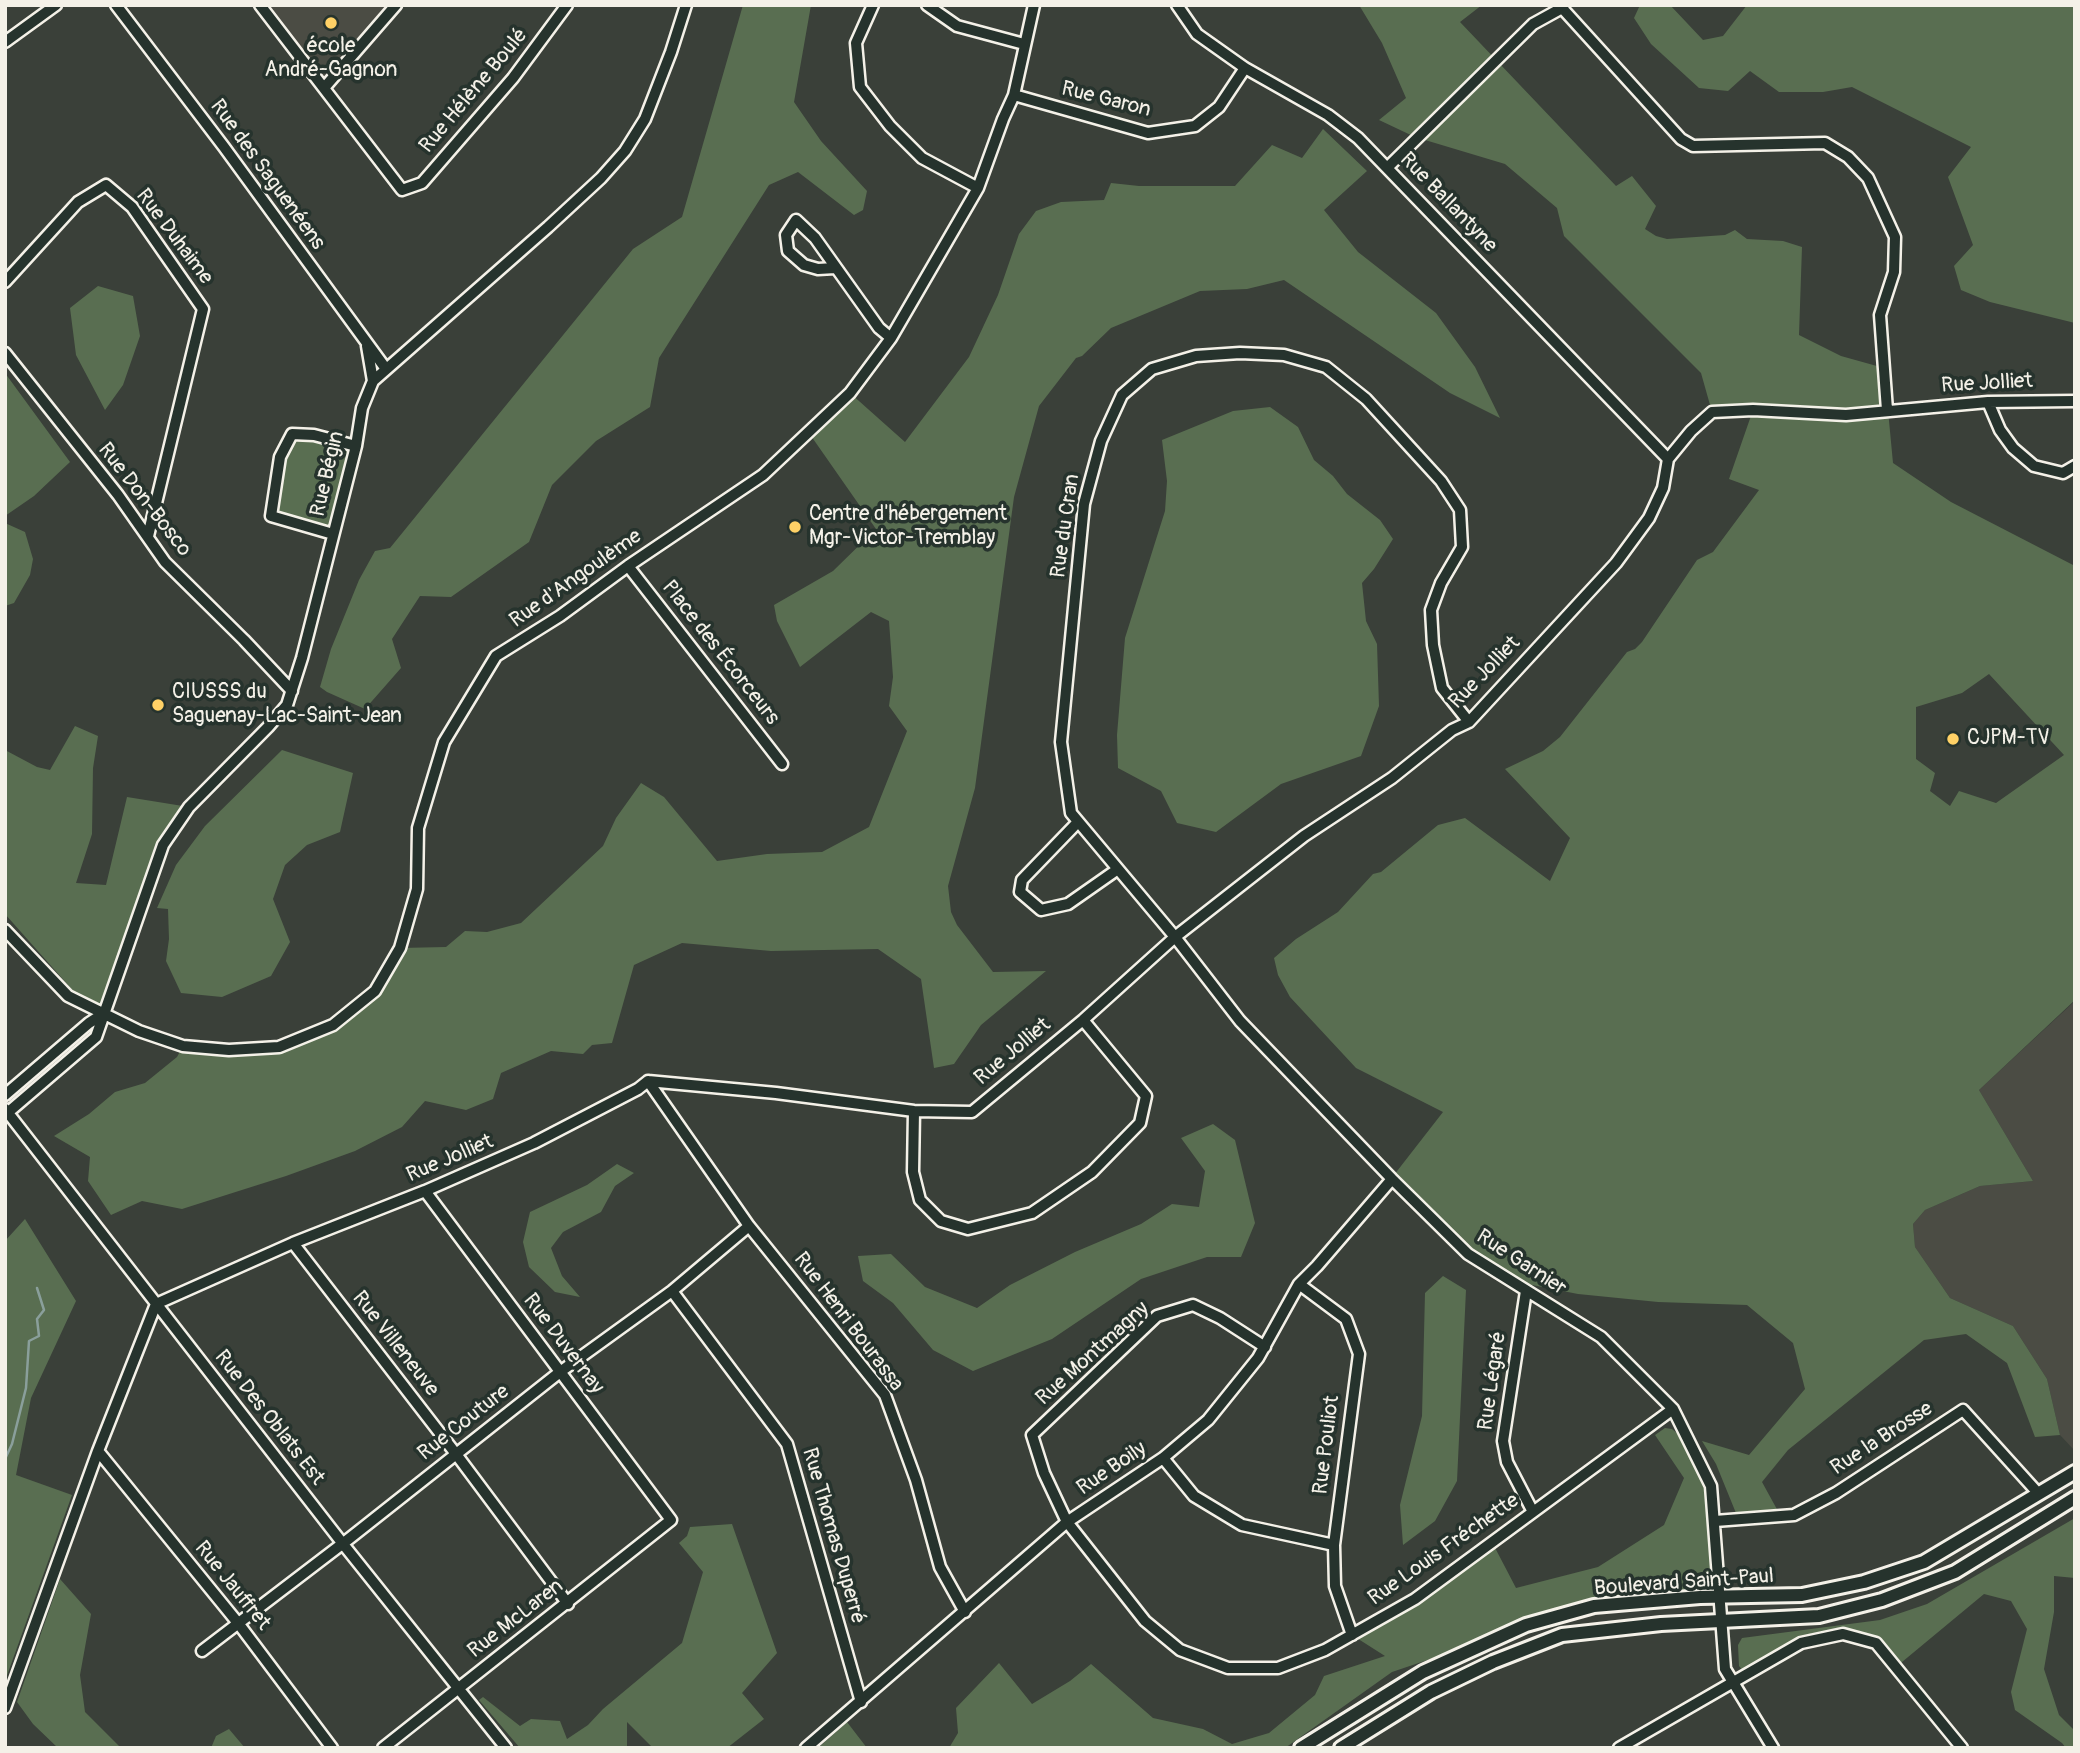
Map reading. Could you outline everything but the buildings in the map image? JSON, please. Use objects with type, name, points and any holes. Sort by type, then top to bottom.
[{"type":"main road","name":"Boulevard Saint-Paul","points":[[1301,1748],[1423,1672],[1526,1625],[1594,1606],[1717,1592],[1802,1595],[1864,1582],[1924,1562],[2075,1472]]},
{"type":"main road","name":"Boulevard Saint-Paul","points":[[1341,1748],[1431,1692],[1493,1662],[1562,1635],[1720,1621],[1819,1616],[1882,1600],[1955,1572],[2075,1499]]},
{"type":"street","points":[[5,42],[56,5]]},
{"type":"street","name":"Rue des Saguenéens","points":[[116,5],[386,369]]},
{"type":"street","points":[[260,5],[324,89],[396,5]]},
{"type":"street","name":"Rue Hélène Boulé","points":[[324,89],[402,190],[422,183],[513,78],[567,5]]},
{"type":"street","name":"Rue Bégin","points":[[6,1112],[96,1037],[163,845],[189,807],[268,727],[286,705],[292,691],[356,446],[362,408],[373,381],[601,178],[625,150],[645,119],[686,5]]},
{"type":"street","points":[[873,5],[856,43],[860,86],[890,126],[922,158],[978,188]]},
{"type":"street","points":[[926,5],[957,26],[1024,44]]},
{"type":"street","name":"Rue d'Angoulème","points":[[5,930],[68,996],[139,1031],[183,1046],[229,1050],[279,1047],[333,1025],[375,991],[400,948],[416,890],[418,828],[444,742],[496,656],[560,616],[628,565],[763,475],[850,393],[891,338],[978,188],[1014,96],[1034,5]]},
{"type":"street","name":"Rue Ballantyne","points":[[1177,5],[1197,34],[1245,68],[1328,115],[1357,138],[1668,459]]},
{"type":"street","points":[[1387,168],[1533,24],[1563,7],[1681,139],[1693,146],[1825,143],[1848,158],[1868,178],[1895,237],[1894,272],[1880,315],[1887,410]]},
{"type":"street","name":"Rue Garon","points":[[1014,96],[1149,133],[1195,126],[1219,107],[1245,68]]},
{"type":"street","name":"Rue Duhaime","points":[[5,282],[78,202],[106,185],[132,207],[203,309],[148,536]]},
{"type":"street","points":[[835,268],[818,269],[804,265],[788,251],[786,235],[796,220],[815,238],[879,328],[891,338]]},
{"type":"street","points":[[366,342],[373,381]]},
{"type":"street","name":"Rue Don-Bosco","points":[[5,353],[148,536],[165,562],[292,691]]},
{"type":"street","name":"Rue du Cran","points":[[1175,937],[1071,813],[1061,742],[1084,504],[1101,441],[1122,395],[1152,369],[1196,356],[1240,353],[1284,355],[1326,367],[1366,399],[1441,481],[1460,510],[1462,547],[1441,583],[1431,610],[1433,645],[1441,688],[1469,722]]},
{"type":"street","points":[[1988,401],[2000,430],[2013,448],[2034,466],[2063,473],[2075,466]]},
{"type":"street","name":"Rue Jolliet","points":[[156,1304],[293,1243],[425,1191],[534,1143],[639,1089],[648,1081],[776,1093],[914,1111],[972,1112],[1083,1020],[1175,937],[1304,836],[1392,778],[1452,730],[1469,722],[1616,563],[1649,518],[1663,488],[1668,459],[1690,430],[1712,412],[1753,410],[1846,415],[1988,401],[2075,401]]},
{"type":"street","points":[[333,534],[271,516],[280,457],[292,434],[314,435],[356,446]]},
{"type":"street","name":"Place des Écorceurs","points":[[628,565],[782,764]]},
{"type":"street","points":[[1078,822],[1022,880],[1020,892],[1041,909],[1068,904],[1118,869]]},
{"type":"street","name":"Rue Garnier","points":[[1175,937],[1240,1021],[1468,1254],[1601,1337],[1673,1409],[1711,1486],[1725,1670],[1773,1748]]},
{"type":"street","points":[[5,1095],[103,1014]]},
{"type":"street","points":[[914,1111],[913,1172],[917,1191],[920,1200],[941,1221],[968,1229],[1032,1213],[1092,1172],[1140,1123],[1146,1096],[1083,1020]]},
{"type":"street","name":"Rue Henri Bourassa","points":[[648,1081],[749,1226],[885,1395],[916,1480],[940,1567],[965,1612]]},
{"type":"street","name":"Rue Des Oblats Est","points":[[6,1112],[342,1544],[506,1748]]},
{"type":"street","name":"Rue Boily","points":[[806,1748],[1067,1522],[1163,1458],[1208,1420],[1265,1347],[1299,1284],[1392,1178]]},
{"type":"street","name":"Rue Duvernay","points":[[425,1191],[671,1520]]},
{"type":"street","name":"Rue Couture","points":[[202,1651],[560,1372],[672,1291],[749,1226]]},
{"type":"street","name":"Rue Villeneuve","points":[[293,1243],[568,1604]]},
{"type":"street","name":"Rue Pouliot","points":[[1299,1284],[1346,1319],[1359,1354],[1334,1545],[1335,1586],[1352,1635]]},
{"type":"street","name":"Rue Thomas Duperré","points":[[672,1291],[787,1444],[861,1702]]},
{"type":"street","name":"Rue Légaré","points":[[1526,1292],[1503,1441],[1507,1462],[1533,1513]]},
{"type":"street","points":[[5,1708],[98,1451],[156,1304]]},
{"type":"street","name":"Rue Montmagny","points":[[1067,1522],[1044,1473],[1032,1435],[1157,1316],[1193,1305],[1220,1318],[1265,1347]]},
{"type":"street","name":"Rue Louis Fréchette","points":[[1067,1522],[1145,1621],[1180,1650],[1228,1668],[1278,1668],[1325,1650],[1415,1599],[1673,1409]]},
{"type":"street","name":"Rue la Brosse","points":[[1715,1521],[1794,1515],[1836,1493],[1963,1410],[2038,1493]]},
{"type":"street","name":"Rue Jauffret","points":[[98,1451],[238,1623],[332,1748]]},
{"type":"street","points":[[1163,1458],[1194,1496],[1242,1525],[1334,1545]]},
{"type":"street","name":"Rue McLaren","points":[[383,1748],[671,1520]]},
{"type":"street","points":[[1619,1748],[1801,1643],[1843,1634],[1876,1643],[1962,1748]]},
{"type":"shaded area","points":[[263,5],[398,5],[324,91]]},
{"type":"shaded area","points":[[2075,1001],[2075,1451],[2060,1435],[2047,1379],[2013,1326],[1950,1298],[1915,1247],[1913,1224],[1925,1210],[1980,1186],[2033,1181],[1979,1090]]},
{"type":"green space","points":[[743,5],[811,5],[794,102],[821,141],[867,191],[863,210],[854,215],[798,172],[769,185],[659,358],[650,407],[596,441],[552,485],[529,542],[451,597],[420,596],[392,639],[401,668],[365,709],[327,692],[320,687],[331,649],[359,580],[375,551],[390,548],[633,249],[682,217]]},
{"type":"green space","points":[[1359,5],[1482,5],[1460,22],[1616,186],[1632,176],[1656,206],[1645,229],[1667,239],[1725,235],[1735,230],[1747,239],[1783,241],[1802,247],[1799,335],[1841,356],[1884,368],[1893,463],[1951,502],[2075,566],[2075,1000],[1979,1090],[2033,1181],[1980,1186],[1925,1210],[1913,1224],[1915,1247],[1950,1298],[2013,1326],[2047,1379],[2060,1435],[2035,1437],[2007,1363],[1966,1334],[1924,1340],[1788,1450],[1762,1482],[1779,1513],[1738,1518],[1716,1464],[1702,1441],[1749,1455],[1805,1389],[1793,1343],[1747,1305],[1658,1302],[1578,1294],[1527,1284],[1474,1251],[1394,1175],[1443,1112],[1356,1068],[1290,997],[1278,975],[1274,958],[1296,939],[1338,912],[1373,874],[1381,872],[1438,825],[1465,818],[1550,881],[1570,838],[1505,769],[1543,751],[1560,737],[1627,652],[1642,642],[1697,560],[1713,552],[1759,490],[1729,479],[1753,410],[1712,412],[1701,373],[1564,236],[1557,208],[1505,164],[1415,137],[1379,120],[1406,98],[1382,43]],"holes":[[[1989,674],[2064,755],[1996,803],[1959,791],[1950,806],[1930,791],[1935,773],[1916,759],[1916,707],[1962,693]]]},
{"type":"green space","points":[[1640,5],[1670,5],[1703,40],[1723,36],[1747,5],[2075,5],[2075,323],[1990,302],[1961,290],[1954,266],[1973,245],[1948,177],[1971,147],[1852,87],[1823,92],[1779,92],[1750,71],[1728,91],[1699,88],[1651,44],[1634,18]]},
{"type":"green space","points":[[1323,129],[1367,171],[1324,210],[1358,252],[1436,313],[1475,367],[1500,418],[1450,393],[1284,280],[1247,289],[1200,291],[1111,328],[1082,356],[1076,358],[1039,406],[1014,497],[975,788],[948,886],[951,912],[957,925],[993,972],[1046,971],[981,1025],[954,1064],[934,1068],[921,979],[878,949],[771,951],[682,943],[634,965],[612,1043],[592,1045],[583,1054],[551,1051],[501,1073],[493,1099],[466,1110],[425,1101],[402,1127],[355,1151],[286,1176],[182,1209],[142,1201],[111,1215],[88,1181],[90,1157],[54,1136],[89,1114],[115,1092],[145,1083],[177,1057],[183,1046],[279,1047],[333,1025],[375,991],[400,948],[446,947],[465,931],[487,932],[521,923],[603,846],[616,818],[641,783],[664,797],[717,861],[767,854],[822,852],[869,827],[907,731],[889,706],[893,677],[889,621],[871,612],[800,667],[777,621],[774,605],[833,571],[876,529],[809,433],[850,393],[905,442],[969,357],[998,295],[1019,234],[1036,211],[1061,202],[1104,200],[1111,183],[1139,186],[1235,186],[1272,145],[1302,158]]},
{"type":"green space","points":[[98,286],[133,296],[140,336],[123,385],[105,410],[76,355],[70,308]]},
{"type":"green space","points":[[5,373],[70,462],[34,496],[5,516]]},
{"type":"green space","points":[[1270,407],[1298,427],[1314,460],[1333,476],[1347,494],[1380,520],[1393,539],[1362,583],[1366,621],[1377,644],[1379,706],[1361,756],[1281,784],[1216,832],[1177,823],[1161,791],[1118,768],[1117,735],[1125,638],[1165,511],[1167,481],[1162,440],[1233,411]]},
{"type":"green space","points":[[292,434],[356,446],[333,534],[271,516],[280,457]]},
{"type":"green space","points":[[5,523],[25,532],[33,559],[30,575],[14,603],[5,606]]},
{"type":"green space","points":[[75,726],[98,736],[93,768],[92,834],[76,883],[106,885],[127,797],[189,807],[163,845],[103,1014],[76,994],[5,914],[5,750],[37,767],[50,770]]},
{"type":"green space","points":[[282,750],[353,773],[340,832],[307,845],[285,865],[273,899],[290,942],[271,976],[222,997],[181,993],[166,961],[169,939],[168,909],[157,908],[176,865],[205,826]]},
{"type":"green space","points":[[1213,1124],[1235,1140],[1255,1223],[1241,1257],[1207,1257],[1141,1279],[1052,1339],[973,1371],[933,1350],[893,1303],[863,1281],[858,1256],[891,1254],[925,1287],[977,1308],[1010,1285],[1075,1252],[1141,1224],[1172,1204],[1199,1207],[1205,1171],[1181,1138]]},
{"type":"green space","points":[[617,1164],[634,1173],[615,1186],[601,1212],[563,1232],[551,1248],[562,1276],[580,1297],[555,1292],[529,1267],[523,1242],[530,1212],[587,1185]]},
{"type":"green space","points":[[25,1219],[76,1301],[31,1398],[16,1475],[72,1495],[5,1681],[5,1241]]},
{"type":"green space","points":[[1443,1276],[1466,1290],[1457,1481],[1435,1521],[1403,1545],[1400,1505],[1422,1416],[1425,1293]]},
{"type":"green space","points":[[1665,1428],[1672,1429],[1679,1435],[1702,1477],[1708,1495],[1713,1587],[1709,1594],[1624,1600],[1392,1672],[1285,1748],[949,1748],[958,1733],[956,1708],[999,1663],[1032,1704],[1070,1681],[1091,1664],[1153,1718],[1203,1729],[1232,1744],[1269,1733],[1315,1695],[1324,1676],[1385,1656],[1352,1635],[1492,1542],[1516,1588],[1598,1567],[1664,1525],[1684,1478],[1655,1435]]},
{"type":"green space","points":[[2075,1518],[2075,1578],[2054,1576],[2054,1612],[2044,1669],[2059,1715],[2075,1731],[2075,1748],[2066,1748],[2015,1710],[2011,1692],[2027,1629],[2011,1601],[1984,1594],[1896,1667],[1876,1643],[1843,1634],[1801,1643],[1744,1672],[1739,1666],[1738,1645],[1742,1638],[1880,1620],[1927,1604]]},
{"type":"green space","points":[[732,1524],[777,1653],[742,1693],[764,1719],[727,1748],[653,1748],[627,1722],[627,1748],[520,1748],[479,1700],[483,1697],[520,1726],[531,1719],[560,1721],[567,1739],[588,1725],[603,1709],[682,1643],[703,1572],[679,1543],[687,1536],[690,1527]]},
{"type":"green space","points":[[60,1579],[91,1614],[80,1675],[85,1712],[121,1748],[58,1748],[33,1724],[17,1702]]},
{"type":"green space","points":[[847,1722],[867,1748],[818,1748]]},
{"type":"green space","points":[[229,1729],[245,1748],[211,1748],[216,1736]]},
{"type":"waterway","points":[[5,1459],[12,1444],[26,1388],[29,1341],[39,1336],[37,1319],[44,1310],[37,1288]]},
{"type":"place","name":"école André-Gagnon","points":[[331,23]]},
{"type":"place","name":"Centre d'hébergement Mgr-Victor-Tremblay","points":[[795,527]]},
{"type":"place","name":"CIUSSS du Saguenay-Lac-Saint-Jean","points":[[158,705]]},
{"type":"place","name":"CJPM-TV","points":[[1953,739]]}]
